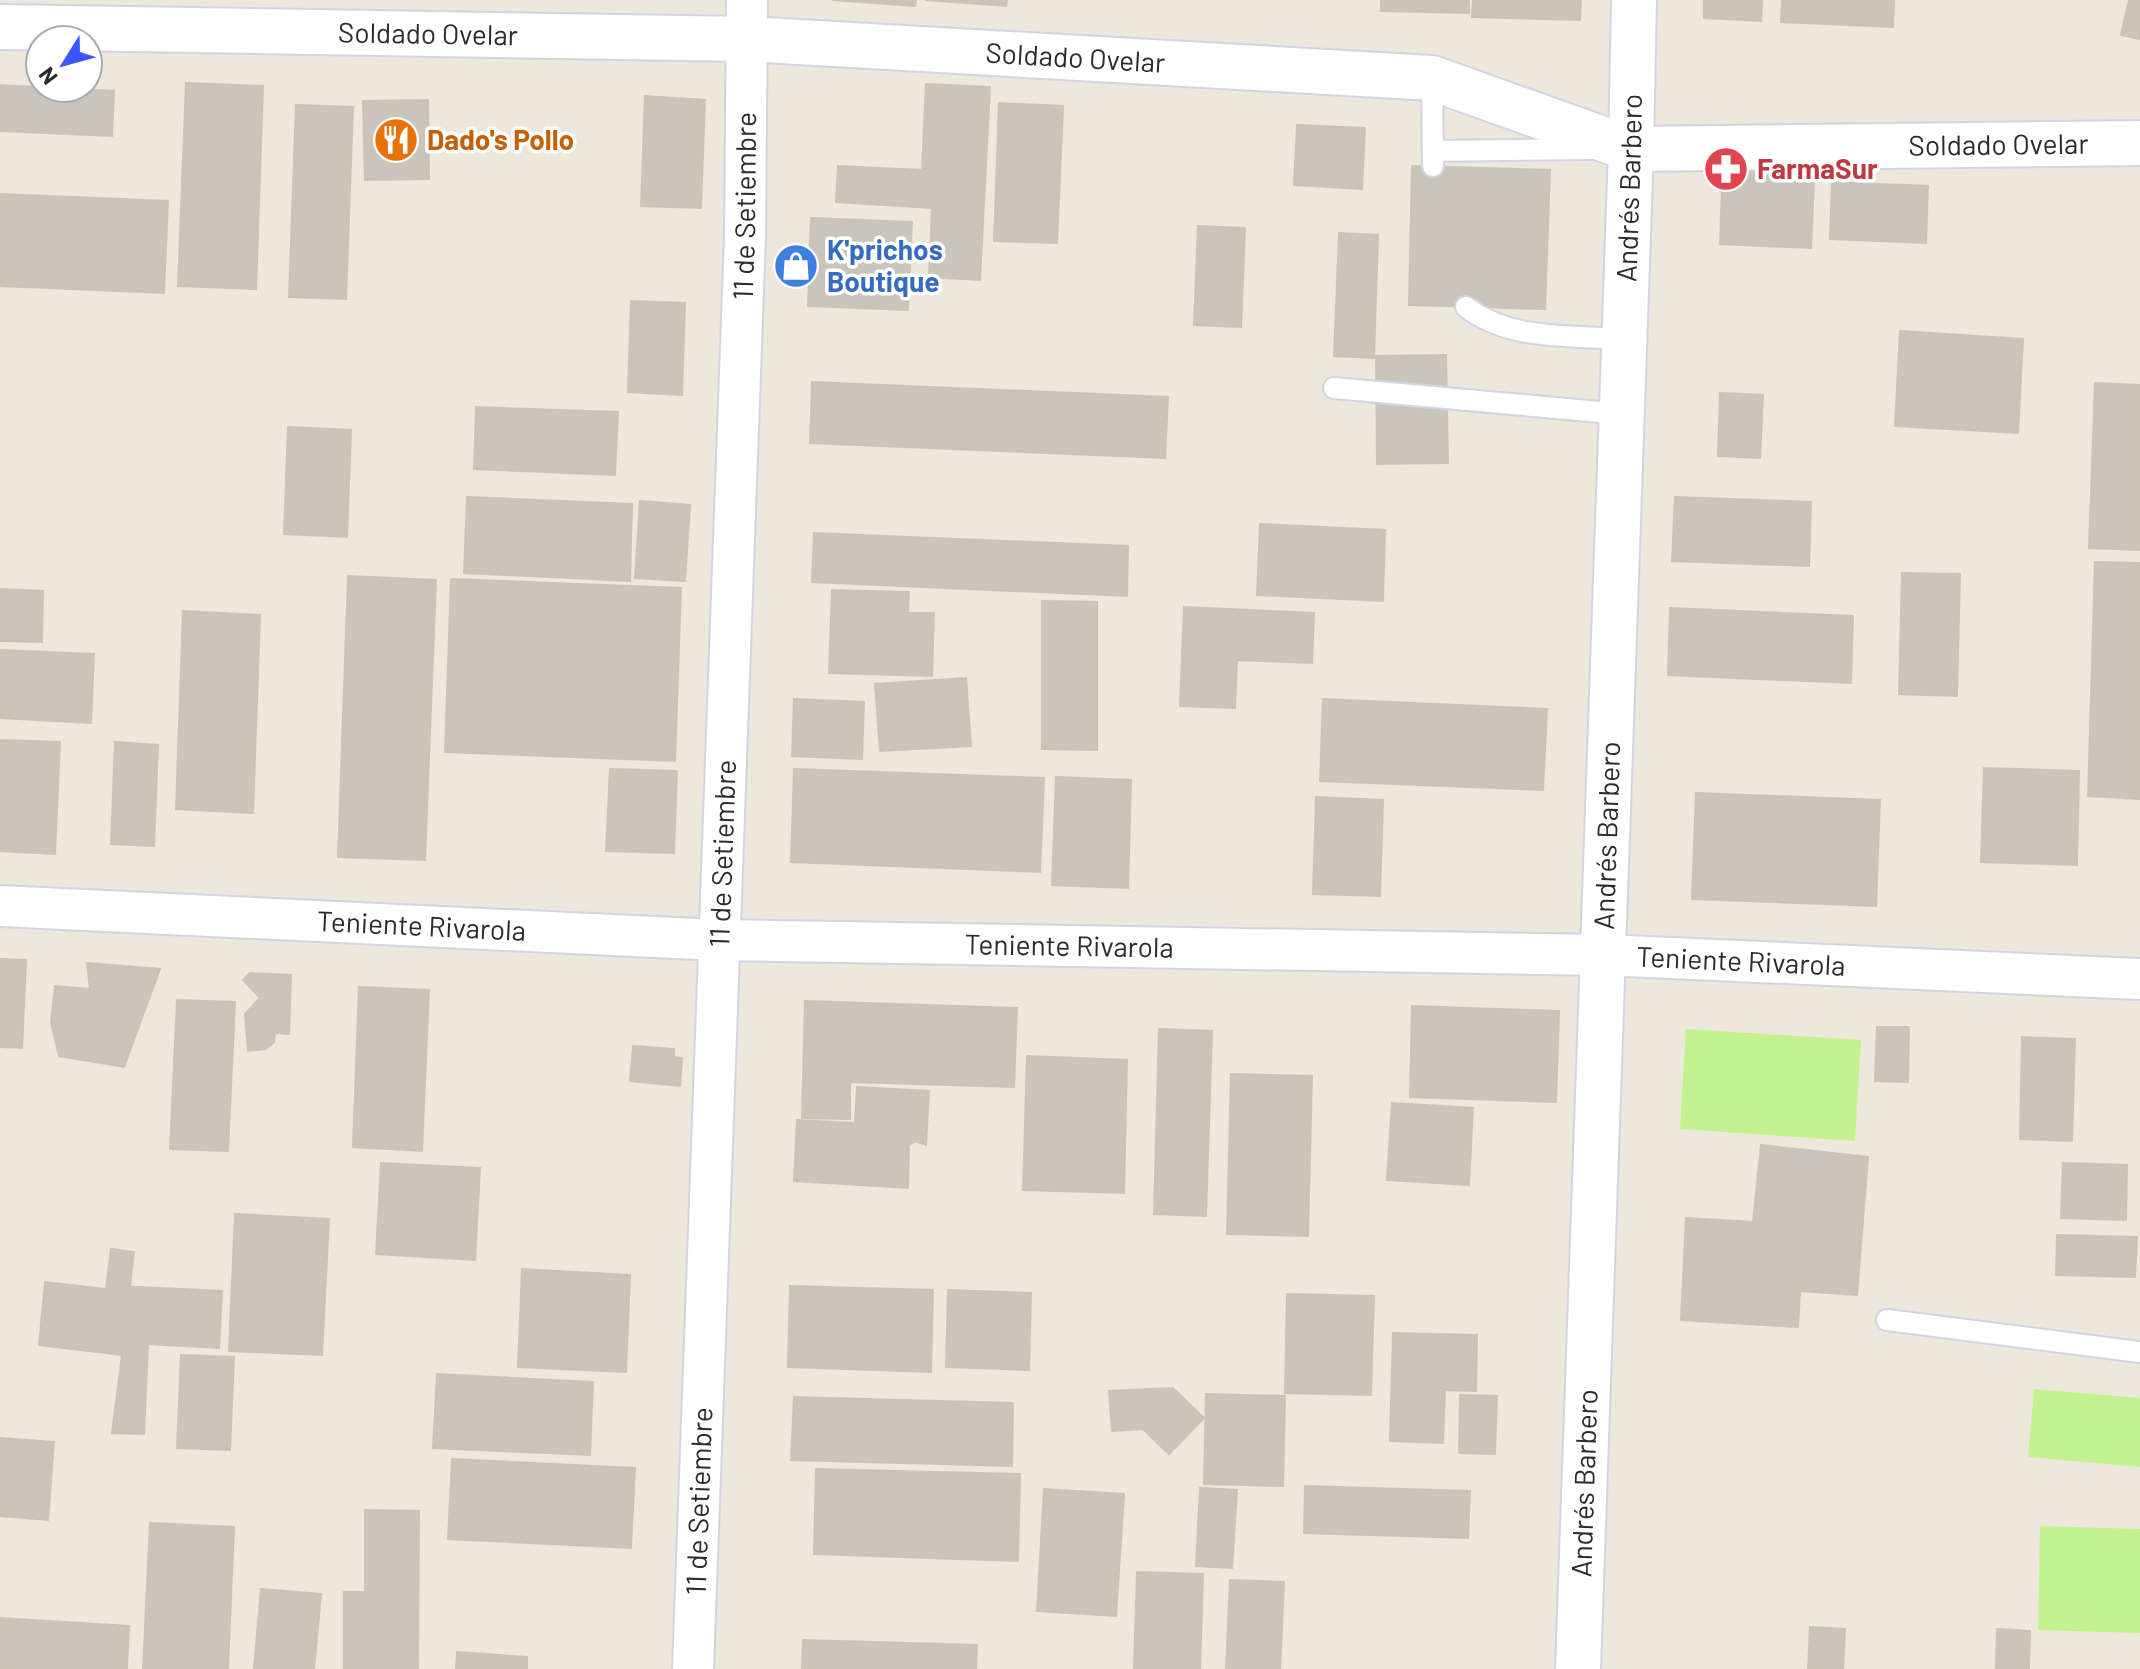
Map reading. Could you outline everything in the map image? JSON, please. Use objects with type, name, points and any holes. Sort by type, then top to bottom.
[{"type":"main road","name":"Andrés Barbero","points":[[1578,1669],[1634,0]]},
{"type":"main road","name":"Soldado Ovelar","points":[[0,27],[746,19],[1432,78],[1631,149],[2140,143]]},
{"type":"street","name":"11 de Setiembre","points":[[693,1669],[745,236],[746,19]]},
{"type":"street","name":"Teniente Rivarola","points":[[0,906],[718,940],[1604,955],[2140,979]]},
{"type":"lane","points":[[1432,78],[1433,159],[1631,149]]},
{"type":"lane","points":[[1466,307],[1495,325],[1521,332],[1624,339]]},
{"type":"lane","points":[[1334,388],[1622,414]]},
{"type":"lane","points":[[1887,1320],[2140,1352]]},
{"type":"green space","points":[[1686,1029],[1861,1040],[1855,1141],[1680,1129]]},
{"type":"green space","points":[[2034,1389],[2140,1398],[2140,1467],[2028,1457]]},
{"type":"green space","points":[[2040,1526],[2140,1529],[2140,1633],[2038,1630]]},
{"type":"building","points":[[832,0],[916,0],[915,6]]},
{"type":"building","points":[[925,0],[1007,0],[1006,6]]},
{"type":"building","points":[[1381,0],[1469,0],[1469,13],[1381,11]]},
{"type":"building","points":[[1473,0],[1581,0],[1580,20],[1472,17]]},
{"type":"building","points":[[1704,0],[1762,0],[1761,21],[1704,18]]},
{"type":"building","points":[[1782,0],[1894,0],[1893,27],[1781,22]]},
{"type":"building","points":[[2129,0],[2140,0],[2140,39],[2121,35]]},
{"type":"building","points":[[186,83],[263,86],[256,289],[178,286]]},
{"type":"building","points":[[926,84],[990,87],[980,280],[929,277],[932,208],[836,202],[838,166],[922,170]]},
{"type":"building","points":[[0,85],[24,86],[24,104],[104,104],[104,90],[114,91],[112,136],[0,131]]},
{"type":"building","points":[[645,96],[705,100],[701,208],[641,206]]},
{"type":"building","name":"Dado's Pollo","points":[[428,100],[429,179],[365,180],[363,101]]},
{"type":"building","points":[[999,103],[1063,106],[1057,243],[994,241]]},
{"type":"building","points":[[296,105],[353,107],[346,299],[289,297]]},
{"type":"building","points":[[1297,125],[1365,128],[1362,189],[1294,185]]},
{"type":"building","points":[[1724,132],[1816,136],[1811,248],[1720,244]]},
{"type":"building","points":[[1412,166],[1550,170],[1545,309],[1409,305]]},
{"type":"building","points":[[1832,182],[1928,186],[1926,243],[1830,239]]},
{"type":"building","points":[[0,194],[168,201],[164,293],[0,286]]},
{"type":"building","points":[[811,218],[912,222],[908,310],[808,306]]},
{"type":"building","points":[[1198,226],[1245,228],[1241,327],[1194,325]]},
{"type":"building","points":[[1339,233],[1378,235],[1374,358],[1334,356]]},
{"type":"building","points":[[631,301],[685,303],[682,395],[628,392]]},
{"type":"building","points":[[1900,331],[2023,339],[2018,433],[1895,426]]},
{"type":"building","points":[[1446,355],[1448,463],[1377,464],[1376,356]]},
{"type":"building","points":[[812,382],[1168,397],[1165,458],[810,443]]},
{"type":"building","points":[[2095,383],[2140,385],[2140,550],[2089,548]]},
{"type":"building","points":[[1720,393],[1763,395],[1760,458],[1718,456]]},
{"type":"building","points":[[476,407],[618,412],[615,475],[474,469]]},
{"type":"building","points":[[288,427],[351,430],[347,537],[284,534]]},
{"type":"building","points":[[467,497],[632,504],[630,581],[464,573]]},
{"type":"building","points":[[1675,497],[1811,502],[1809,566],[1672,561]]},
{"type":"building","points":[[640,501],[690,505],[685,581],[635,578]]},
{"type":"building","points":[[1260,524],[1385,530],[1383,601],[1257,595]]},
{"type":"building","points":[[814,533],[1128,546],[1127,596],[812,582]]},
{"type":"building","points":[[2095,562],[2140,563],[2140,799],[2088,796]]},
{"type":"building","points":[[1902,573],[1960,574],[1957,696],[1899,694]]},
{"type":"building","points":[[348,576],[436,580],[425,860],[338,857]]},
{"type":"building","points":[[451,579],[681,588],[675,761],[445,752]]},
{"type":"building","points":[[0,589],[43,591],[42,642],[0,641]]},
{"type":"building","points":[[832,590],[909,592],[908,613],[934,613],[932,676],[829,673]]},
{"type":"building","points":[[1042,601],[1097,602],[1097,750],[1042,749]]},
{"type":"building","points":[[1184,607],[1314,613],[1312,663],[1237,660],[1235,708],[1180,706]]},
{"type":"building","points":[[1670,608],[1853,616],[1851,683],[1668,675]]},
{"type":"building","points":[[183,611],[260,615],[253,813],[176,809]]},
{"type":"building","points":[[0,650],[94,654],[91,723],[0,718]]},
{"type":"building","points":[[966,678],[971,746],[880,751],[875,684]]},
{"type":"building","points":[[794,699],[864,702],[862,759],[792,756]]},
{"type":"building","points":[[1323,699],[1547,709],[1543,790],[1320,781]]},
{"type":"building","points":[[0,740],[60,742],[55,854],[0,851]]},
{"type":"building","points":[[115,742],[158,745],[154,846],[111,844]]},
{"type":"building","points":[[1984,768],[2079,771],[2077,865],[1981,862]]},
{"type":"building","points":[[610,769],[677,771],[674,853],[606,851]]},
{"type":"building","points":[[794,769],[1044,778],[1040,872],[791,862]]},
{"type":"building","points":[[1056,777],[1131,780],[1128,888],[1052,885]]},
{"type":"building","points":[[1696,793],[1880,800],[1876,906],[1692,899]]},
{"type":"building","points":[[1316,797],[1383,800],[1380,896],[1313,894]]},
{"type":"building","points":[[0,959],[26,960],[22,1048],[0,1047]]},
{"type":"building","points":[[87,963],[160,969],[124,1067],[59,1056],[51,1022],[55,986],[90,989]]},
{"type":"building","points":[[250,973],[291,975],[289,1034],[275,1033],[274,1042],[266,1049],[248,1051],[245,1014],[260,998],[243,980]]},
{"type":"building","points":[[359,987],[429,990],[422,1151],[353,1147]]},
{"type":"building","points":[[177,1000],[235,1002],[228,1151],[170,1149]]},
{"type":"building","points":[[805,1001],[1017,1008],[1014,1087],[850,1082],[850,1119],[802,1118]]},
{"type":"building","points":[[1412,1006],[1559,1011],[1556,1102],[1410,1097]]},
{"type":"building","points":[[1877,1027],[1909,1027],[1908,1082],[1875,1081]]},
{"type":"building","points":[[1159,1029],[1212,1031],[1206,1216],[1154,1214]]},
{"type":"building","points":[[2022,1037],[2075,1039],[2072,1141],[2020,1139]]},
{"type":"building","points":[[633,1046],[674,1049],[674,1057],[682,1058],[680,1086],[630,1081]]},
{"type":"building","points":[[1027,1056],[1127,1060],[1124,1193],[1023,1190]]},
{"type":"building","points":[[1231,1074],[1312,1076],[1308,1236],[1227,1234]]},
{"type":"building","points":[[857,1087],[929,1091],[926,1145],[915,1141],[909,1145],[908,1188],[794,1181],[797,1120],[855,1123]]},
{"type":"building","points":[[1392,1103],[1473,1108],[1469,1185],[1387,1180]]},
{"type":"building","points":[[1761,1145],[1868,1157],[1857,1295],[1800,1291],[1804,1225],[1753,1222]]},
{"type":"building","points":[[381,1163],[480,1168],[475,1260],[376,1254]]},
{"type":"building","points":[[2063,1163],[2127,1165],[2126,1220],[2061,1218]]},
{"type":"building","points":[[235,1214],[329,1219],[322,1355],[229,1351]]},
{"type":"building","points":[[1686,1218],[1804,1225],[1798,1327],[1681,1320]]},
{"type":"building","points":[[2057,1235],[2137,1237],[2135,1277],[2056,1275]]},
{"type":"building","points":[[111,1249],[134,1252],[122,1355],[39,1345],[45,1282],[106,1289]]},
{"type":"building","points":[[522,1269],[630,1275],[626,1372],[518,1367]]},
{"type":"building","points":[[118,1286],[222,1291],[219,1348],[148,1344],[144,1434],[112,1433],[122,1355]]},
{"type":"building","points":[[790,1286],[933,1290],[931,1372],[788,1367]]},
{"type":"building","points":[[948,1290],[1031,1293],[1029,1370],[946,1367]]},
{"type":"building","points":[[1287,1294],[1374,1296],[1371,1395],[1285,1393]]},
{"type":"building","points":[[1393,1333],[1477,1335],[1476,1391],[1445,1390],[1443,1443],[1390,1441]]},
{"type":"building","points":[[181,1355],[234,1357],[230,1450],[177,1448]]},
{"type":"building","points":[[437,1374],[593,1382],[590,1455],[433,1448]]},
{"type":"building","points":[[1173,1388],[1204,1418],[1169,1454],[1143,1429],[1112,1431],[1109,1391]]},
{"type":"building","points":[[1206,1394],[1285,1396],[1283,1486],[1204,1484]]},
{"type":"building","points":[[1460,1395],[1497,1396],[1495,1454],[1459,1453]]},
{"type":"building","points":[[794,1397],[1013,1403],[1012,1466],[791,1460]]},
{"type":"building","points":[[0,1438],[54,1442],[48,1520],[0,1516]]},
{"type":"building","points":[[452,1459],[635,1468],[631,1548],[448,1539]]},
{"type":"building","points":[[816,1469],[1020,1474],[1018,1561],[814,1554]]},
{"type":"building","points":[[1305,1486],[1470,1491],[1468,1538],[1304,1533]]},
{"type":"building","points":[[1200,1488],[1237,1490],[1232,1568],[1196,1566]]},
{"type":"building","points":[[1044,1489],[1124,1494],[1116,1616],[1037,1611]]},
{"type":"building","points":[[365,1510],[419,1511],[418,1669],[344,1669],[344,1592],[365,1592]]},
{"type":"building","points":[[150,1523],[234,1527],[228,1669],[143,1669]]},
{"type":"building","points":[[1137,1572],[1203,1574],[1200,1669],[1134,1669]]},
{"type":"building","points":[[1230,1580],[1284,1582],[1280,1669],[1226,1669]]},
{"type":"building","points":[[261,1589],[321,1594],[314,1669],[254,1669]]},
{"type":"building","points":[[0,1618],[129,1626],[127,1669],[0,1669]]},
{"type":"building","points":[[1810,1627],[1845,1629],[1843,1669],[1808,1669]]},
{"type":"building","points":[[1997,1629],[2030,1631],[2029,1669],[1996,1669]]},
{"type":"building","points":[[803,1640],[977,1645],[976,1669],[802,1669]]},
{"type":"building","points":[[457,1652],[527,1657],[527,1669],[456,1669]]},
{"type":"place","name":"Dado's Pollo","points":[[396,140]]},
{"type":"place","name":"FarmaSur","points":[[1726,169]]},
{"type":"place","name":"K'prichos Boutique","points":[[796,266]]}]
